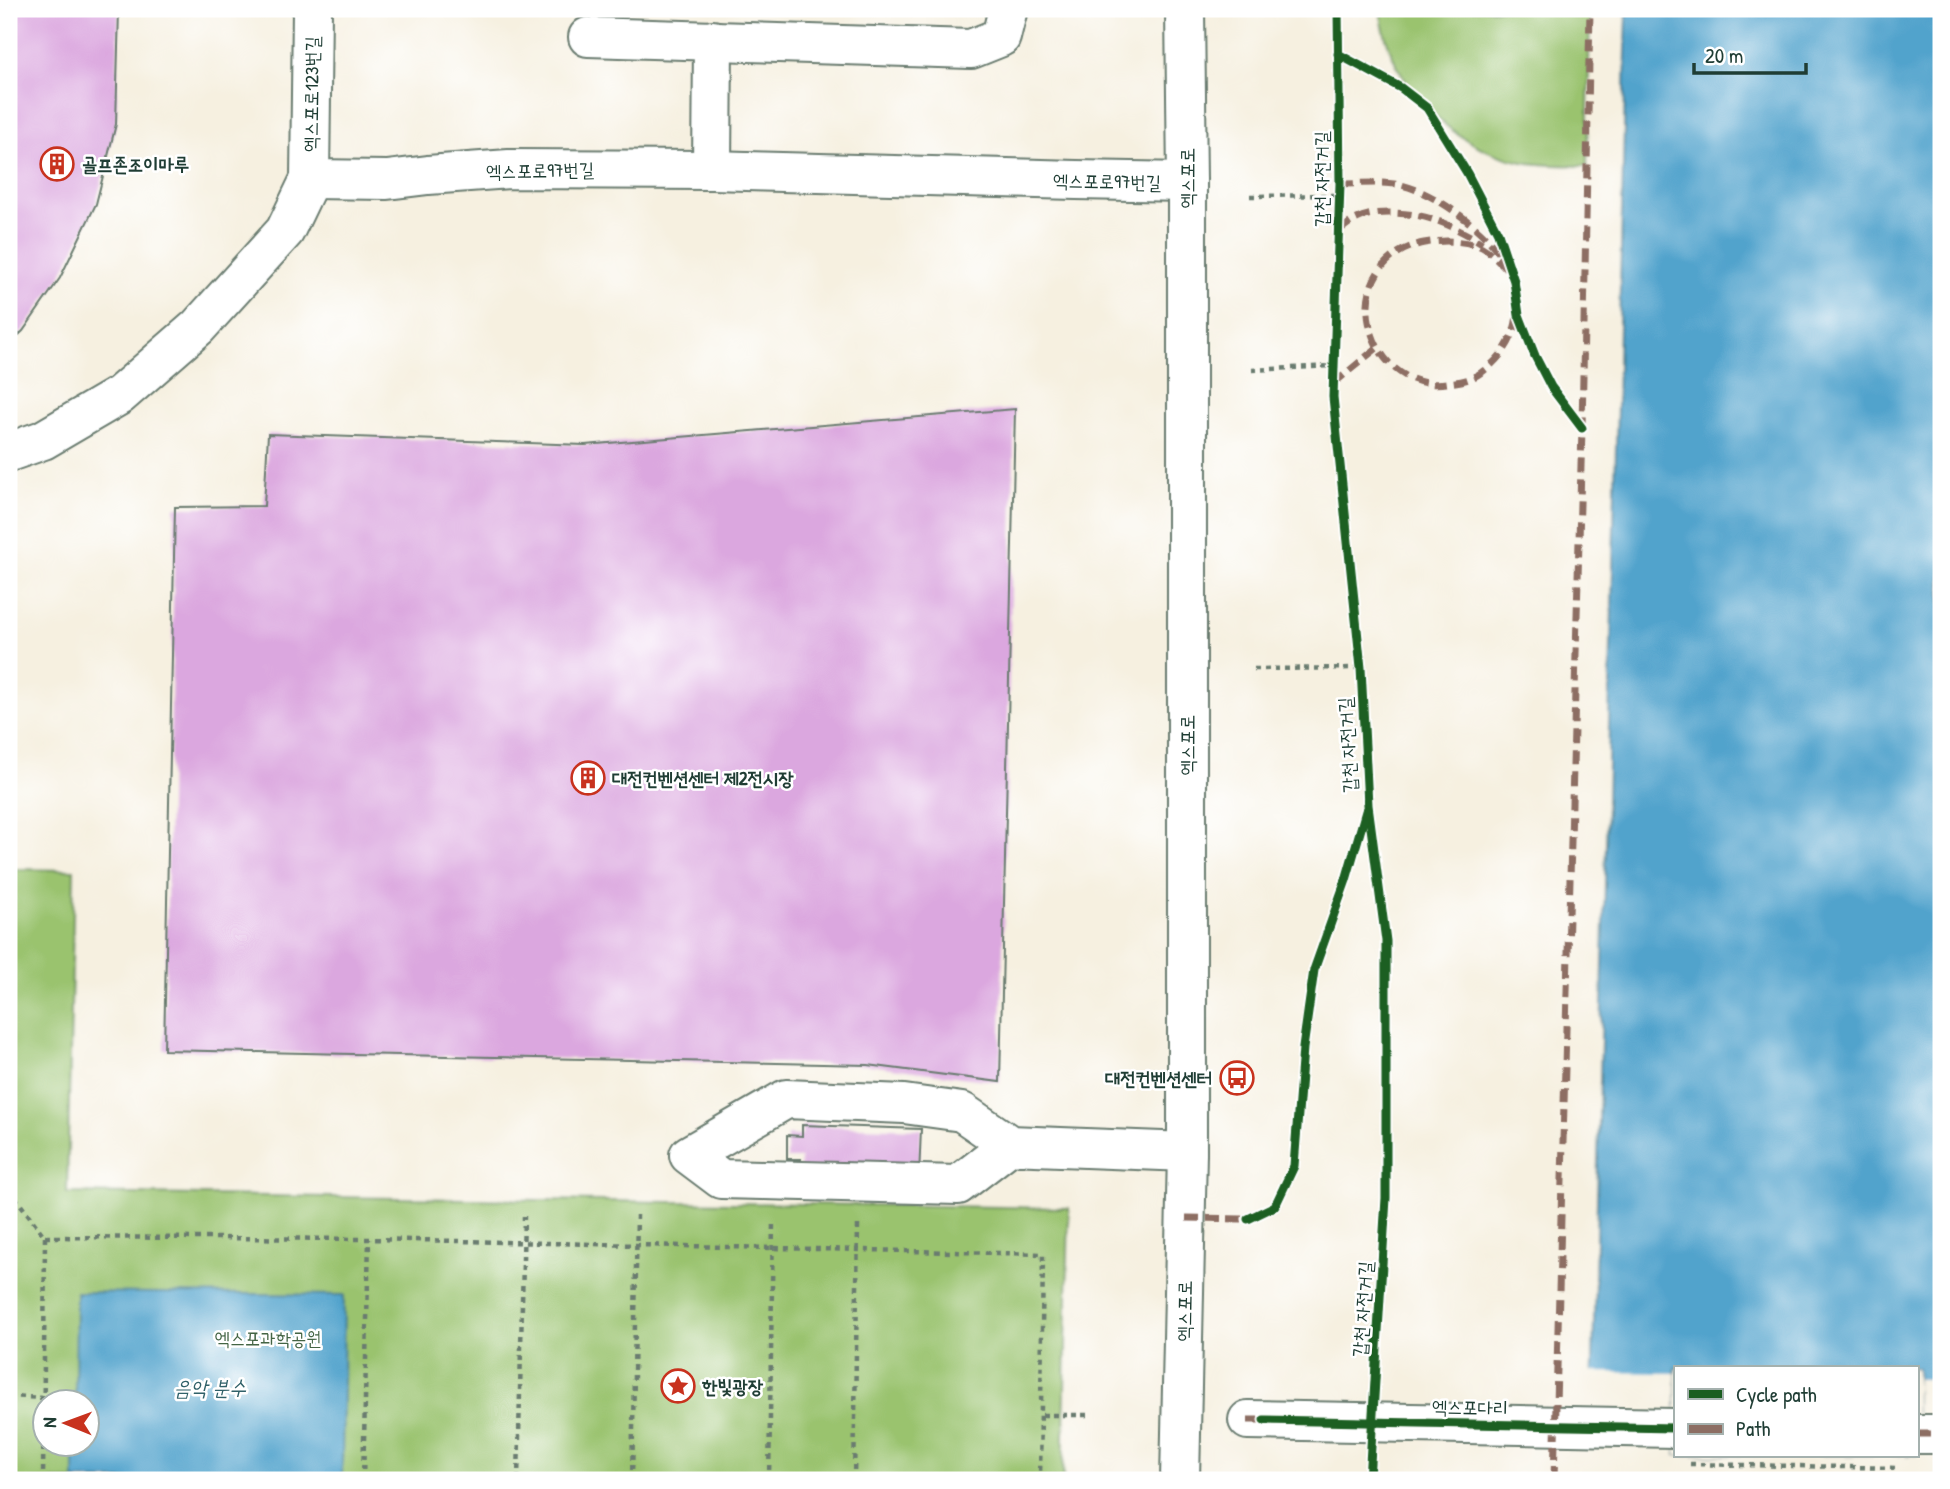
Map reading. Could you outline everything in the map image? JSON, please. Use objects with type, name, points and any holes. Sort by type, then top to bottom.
[{"type":"street","name":"엑스포로123번길","points":[[310,179],[312,9]]},
{"type":"street","points":[[588,37],[971,49],[1001,37],[1008,9]]},
{"type":"street","name":"엑스포로","points":[[1180,1480],[1187,1152],[1185,9]]},
{"type":"street","points":[[712,170],[713,40]]},
{"type":"street","name":"엑스포로97번길","points":[[310,179],[387,180],[509,169],[712,170],[1187,182]]},
{"type":"street","points":[[9,452],[43,440],[120,395],[198,327],[285,231],[310,179]]},
{"type":"street","points":[[1010,1145],[958,1185],[721,1179],[689,1155],[786,1099],[904,1104],[962,1112],[1010,1145],[1187,1152]]},
{"type":"street","name":"엑스포다리","points":[[1256,1420],[1674,1429]]},
{"type":"street","points":[[1918,1434],[1941,1434]]},
{"type":"path","points":[[1250,195],[1339,195]]},
{"type":"path","points":[[1252,370],[1334,370],[1334,352]]},
{"type":"path","points":[[1254,669],[1361,668]]},
{"type":"path","points":[[9,1189],[46,1237],[44,1388]]},
{"type":"path","points":[[632,1480],[637,1215]]},
{"type":"path","points":[[519,1480],[524,1216]]},
{"type":"path","points":[[769,1480],[773,1222]]},
{"type":"path","points":[[854,1480],[858,1224]]},
{"type":"path","points":[[46,1237],[369,1239],[1043,1254],[1040,1480]]},
{"type":"path","points":[[363,1480],[369,1239]]},
{"type":"path","points":[[9,1396],[32,1397]]},
{"type":"path","points":[[1042,1415],[1092,1415]]},
{"type":"path","points":[[43,1458],[43,1480]]},
{"type":"green space","points":[[1380,9],[1590,9],[1587,166],[1522,162],[1495,154],[1470,142],[1447,126],[1427,108],[1396,62]]},
{"type":"green space","name":"엑스포과학공원","points":[[9,869],[74,870],[67,1193],[1069,1208],[1063,1480],[9,1480]]},
{"type":"water","points":[[1627,9],[1941,9],[1941,1480],[1590,1480]]},
{"type":"water","name":"음악 분수","points":[[76,1292],[344,1295],[342,1480],[74,1480],[74,1458],[102,1458],[102,1388],[75,1388]]},
{"type":"pier","points":[[1589,1372],[1674,1373],[1674,1458],[1918,1458],[1918,1379],[1941,1379],[1941,1480],[1587,1476]]},
{"type":"building","name":"골프존조이마루","points":[[9,9],[119,9],[116,124],[96,204],[60,278],[23,331],[9,344]]},
{"type":"building","name":"대전컨벤션센터 제2전시장","points":[[1015,409],[1000,1082],[868,1065],[164,1050],[175,507],[264,506],[268,434],[585,445]]},
{"type":"building","points":[[802,1125],[921,1129],[919,1176],[800,1172],[801,1159],[787,1159],[787,1135],[802,1136]]},
{"type":"marked path","points":[[1554,1480],[1582,428],[1590,9]]},
{"type":"marked path","points":[[1340,184],[1386,183],[1414,189],[1455,211],[1499,253]]},
{"type":"marked path","points":[[1339,231],[1364,216],[1381,213],[1415,215],[1459,230],[1482,243]]},
{"type":"marked path","points":[[1506,268],[1482,247],[1461,242],[1424,243],[1395,255],[1377,275],[1369,299],[1370,325],[1379,349],[1395,369],[1418,381],[1447,383],[1474,377],[1495,361],[1510,340],[1517,315]]},
{"type":"marked path","points":[[1333,384],[1378,347]]},
{"type":"marked path","points":[[1186,1218],[1252,1217]]},
{"type":"marked path","points":[[1248,1420],[1269,1420]]},
{"type":"marked path","points":[[1918,1434],[1941,1434]]},
{"type":"cycle path","name":"갑천 자전거길","points":[[1338,9],[1340,184],[1333,397],[1361,668],[1368,805],[1386,941],[1386,1198],[1369,1480]]},
{"type":"cycle path","points":[[1338,54],[1401,88],[1427,108],[1467,173],[1498,233],[1514,281],[1519,315],[1535,356],[1551,387],[1582,428]]},
{"type":"cycle path","points":[[1248,1219],[1275,1206],[1294,1166],[1303,1048],[1314,970],[1346,880],[1366,811]]},
{"type":"cycle path","points":[[1264,1420],[1674,1428]]},
{"type":"place","name":"골프존조이마루","points":[[57,164]]},
{"type":"place","name":"대전컨벤션센터 제2전시장","points":[[588,778]]},
{"type":"place","name":"대전컨벤션센터","points":[[1237,1078]]},
{"type":"place","name":"한빛광장","points":[[678,1386]]}]
